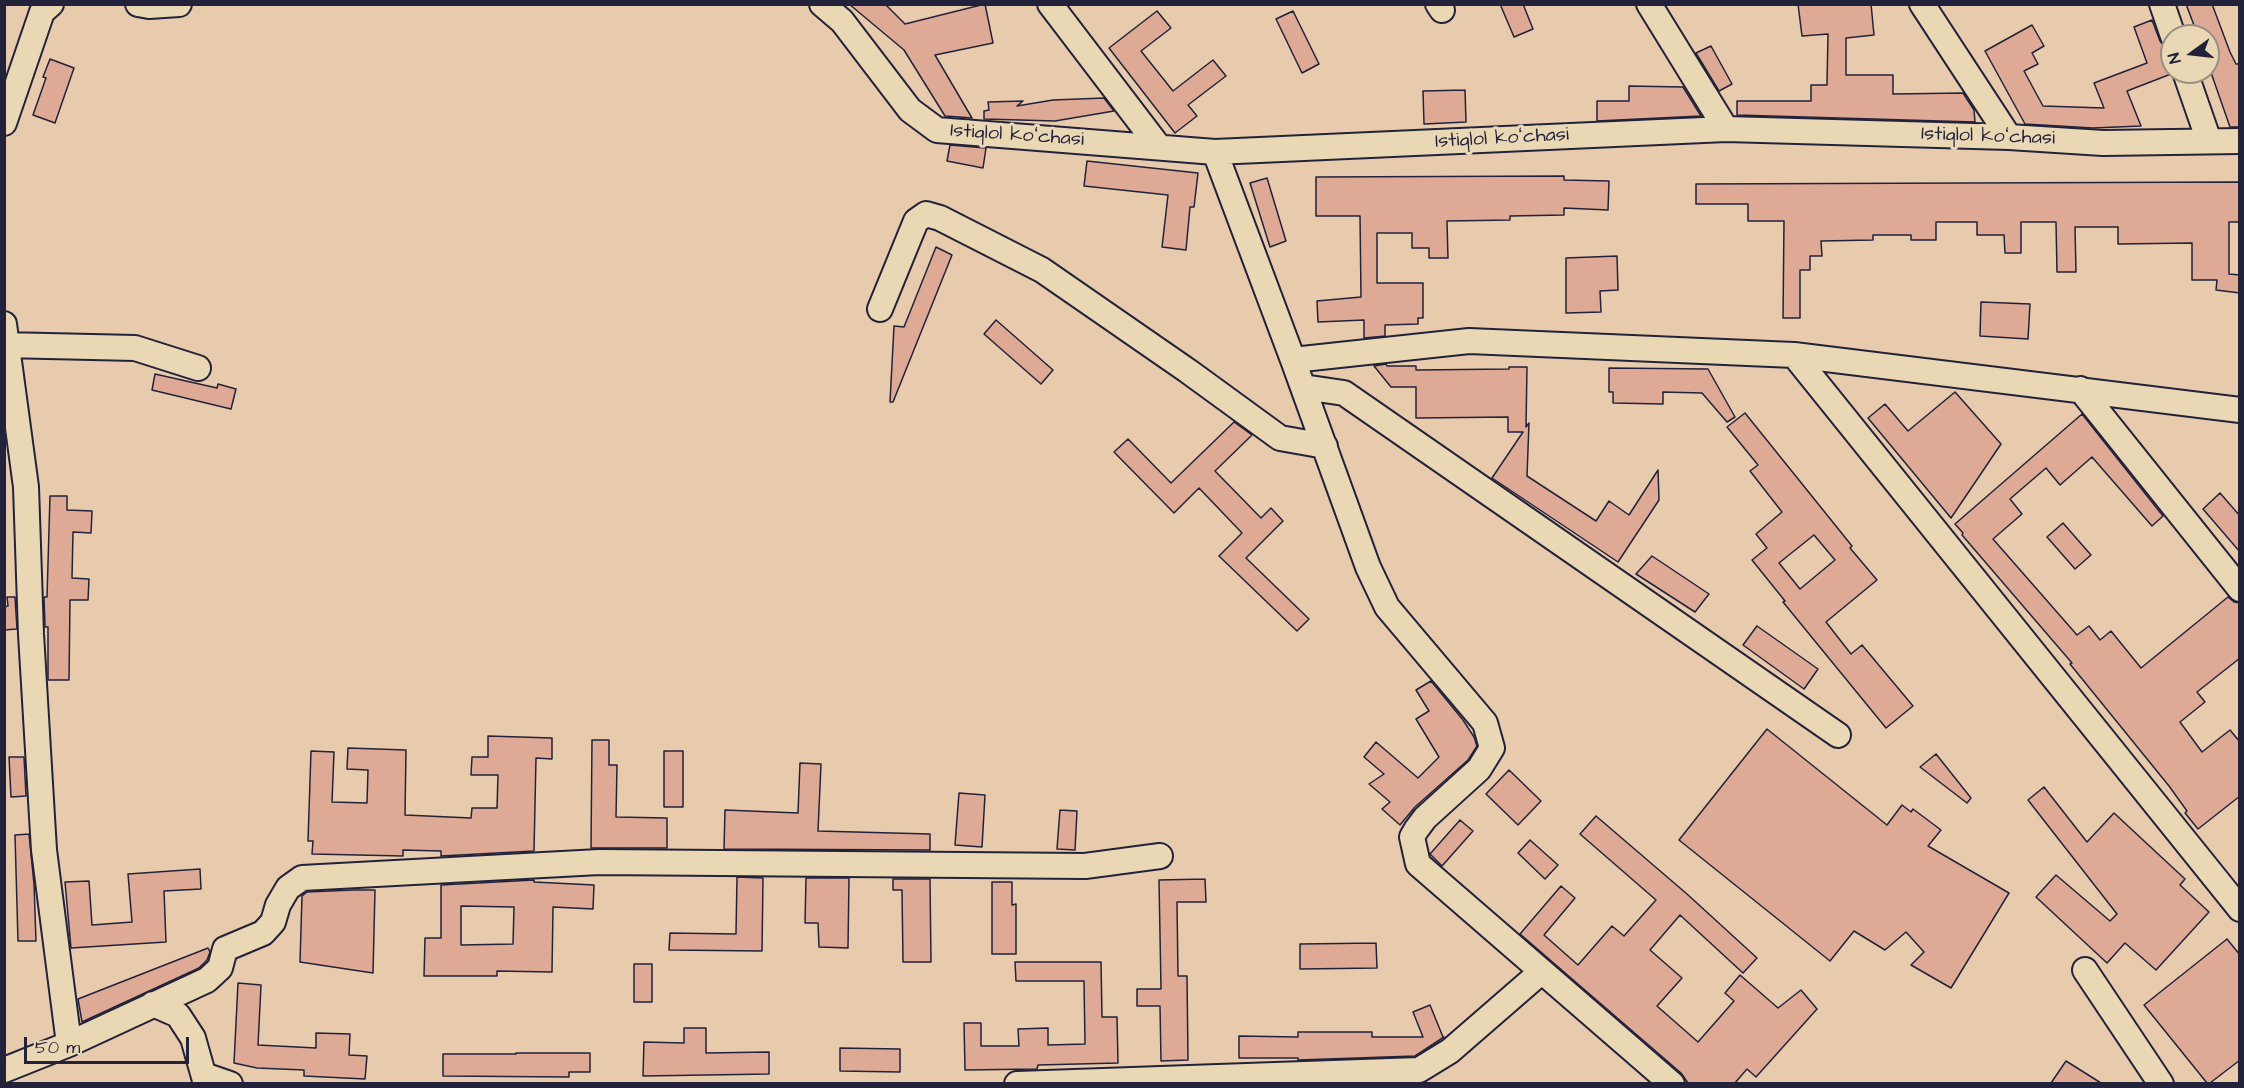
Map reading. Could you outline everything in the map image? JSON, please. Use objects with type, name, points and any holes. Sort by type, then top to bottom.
[{"type":"street","points":[[138,4],[149,6],[178,4]]},
{"type":"street","name":"Istiqlol koʻchasi","points":[[822,4],[842,21],[910,110],[937,130],[1215,152],[1726,129],[2009,137],[2103,143],[2240,141]]},
{"type":"street","points":[[1050,4],[1159,147]]},
{"type":"street","points":[[1649,4],[1726,129]]},
{"type":"street","points":[[1922,4],[2009,137]]},
{"type":"street","points":[[2162,4],[2169,24]]},
{"type":"street","points":[[6,115],[44,7]]},
{"type":"street","points":[[2189,84],[2209,141]]},
{"type":"street","points":[[1215,152],[1368,567],[1387,607],[1485,723],[1492,748],[1479,770],[1425,818],[1416,830],[1412,837],[1418,864],[1672,1083]]},
{"type":"street","points":[[880,309],[916,221],[926,214],[940,218],[1042,270],[1280,438],[1324,446]]},
{"type":"street","points":[[69,1044],[44,850],[31,634],[26,487],[5,338],[135,348],[198,368]]},
{"type":"street","points":[[1293,360],[1469,341],[1794,355],[2240,410]]},
{"type":"street","points":[[1794,355],[2240,909]]},
{"type":"street","points":[[1303,387],[1344,393],[1838,735]]},
{"type":"street","points":[[2080,389],[2240,589]]},
{"type":"street","points":[[4,1070],[69,1044],[207,980],[220,968],[225,949],[263,933],[273,922],[278,904],[288,888],[302,878],[599,862],[1084,866],[1160,856]]},
{"type":"street","points":[[2085,970],[2161,1083]]},
{"type":"street","points":[[1017,1083],[1419,1070],[1450,1051],[1541,972]]},
{"type":"street","points":[[153,1004],[178,1015],[193,1038],[205,1079],[230,1083]]},
{"type":"building","points":[[849,4],[885,4],[905,24],[985,4],[993,43],[935,55],[972,118],[945,116],[904,50]]},
{"type":"building","points":[[1500,4],[1523,4],[1533,29],[1514,37]]},
{"type":"building","points":[[1798,4],[1871,4],[1874,35],[1846,38],[1846,75],[1893,75],[1893,94],[1963,93],[1974,110],[1975,122],[1737,115],[1737,101],[1811,101],[1811,85],[1827,85],[1828,34],[1802,36]]},
{"type":"building","points":[[2186,4],[2212,4],[2220,24],[2194,24]]},
{"type":"building","points":[[1157,11],[1171,28],[1141,51],[1173,91],[1213,60],[1226,76],[1188,105],[1197,116],[1175,133],[1109,48]]},
{"type":"building","points":[[1293,11],[1319,64],[1302,73],[1276,19]]},
{"type":"building","points":[[2152,20],[2160,41],[2160,78],[2127,91],[2141,126],[2093,128],[2025,124],[1985,51],[2032,25],[2044,46],[2032,53],[2038,64],[2024,71],[2043,106],[2104,108],[2094,83],[2147,63],[2134,27]]},
{"type":"building","points":[[2220,25],[2236,64],[2240,64],[2240,127],[2230,127],[2215,84],[2220,84]]},
{"type":"building","points":[[1711,46],[1732,84],[1719,91],[1696,53]]},
{"type":"building","points":[[50,59],[74,68],[55,123],[33,115]]},
{"type":"building","points":[[1629,86],[1683,87],[1701,116],[1597,121],[1597,101],[1629,101]]},
{"type":"building","points":[[1465,90],[1466,122],[1424,124],[1423,91]]},
{"type":"building","points":[[1104,98],[1114,111],[1055,121],[984,119],[984,111],[989,110],[988,102],[1023,101],[1017,106],[1053,100]]},
{"type":"building","points":[[950,145],[986,148],[983,168],[947,161]]},
{"type":"building","points":[[1087,161],[1198,173],[1194,207],[1190,207],[1186,250],[1162,247],[1168,195],[1084,186]]},
{"type":"building","points":[[1564,176],[1564,180],[1609,181],[1608,210],[1564,208],[1564,215],[1510,216],[1510,220],[1447,221],[1448,258],[1429,258],[1429,248],[1412,248],[1412,233],[1377,233],[1377,283],[1423,283],[1423,318],[1418,318],[1418,324],[1385,325],[1385,336],[1364,338],[1364,320],[1318,322],[1317,301],[1361,297],[1360,216],[1316,216],[1316,177]]},
{"type":"building","points":[[1267,178],[1286,241],[1270,247],[1250,183]]},
{"type":"building","points":[[2240,182],[2240,222],[2229,222],[2229,274],[2240,275],[2240,293],[2216,290],[2217,280],[2192,280],[2192,243],[2118,244],[2118,227],[2075,227],[2076,272],[2057,272],[2056,222],[2021,222],[2021,253],[2005,253],[2004,235],[1977,235],[1977,222],[1936,222],[1936,240],[1911,240],[1911,235],[1873,235],[1873,240],[1821,241],[1822,256],[1810,256],[1810,270],[1800,270],[1800,318],[1783,318],[1784,221],[1748,221],[1748,204],[1696,204],[1696,184]]},
{"type":"building","points":[[936,247],[952,255],[893,402],[890,402],[894,326],[904,327]]},
{"type":"building","points":[[1617,256],[1618,290],[1600,291],[1601,312],[1566,313],[1566,258]]},
{"type":"building","points":[[1981,302],[2030,304],[2028,339],[1980,336]]},
{"type":"building","points":[[996,320],[1053,370],[1041,384],[984,334]]},
{"type":"building","points":[[1386,364],[1387,366],[1416,366],[1416,370],[1527,367],[1526,427],[1529,423],[1527,476],[1596,521],[1609,501],[1629,515],[1658,470],[1659,500],[1618,562],[1492,478],[1523,432],[1508,432],[1508,417],[1416,418],[1416,387],[1391,387],[1374,366]]},
{"type":"building","points":[[1609,368],[1708,369],[1735,417],[1727,422],[1702,393],[1663,392],[1663,404],[1613,403],[1613,392],[1609,392]]},
{"type":"building","points":[[155,374],[217,388],[218,384],[236,389],[231,409],[152,390]]},
{"type":"building","points":[[1955,392],[2001,444],[1951,518],[1868,418],[1885,404],[1908,431]]},
{"type":"building","points":[[1745,413],[1877,580],[1826,622],[1851,654],[1862,645],[1913,706],[1886,728],[1783,602],[1785,601],[1752,560],[1767,548],[1756,534],[1782,512],[1750,471],[1758,465],[1727,427]],"holes":[[[1814,535],[1835,560],[1800,589],[1779,563]]]},
{"type":"building","points":[[2082,414],[2163,516],[2152,526],[2092,457],[2060,485],[2046,468],[2010,499],[2022,514],[1993,539],[2077,635],[2089,626],[2100,640],[2111,631],[2141,668],[2228,597],[2240,603],[2240,658],[2197,692],[2205,702],[2180,722],[2202,752],[2230,730],[2240,742],[2240,796],[2198,829],[2185,813],[2187,811],[2169,786],[2070,664],[2072,663],[1955,524]]},
{"type":"building","points":[[1234,422],[1252,435],[1215,471],[1261,518],[1271,508],[1283,521],[1246,558],[1309,619],[1297,631],[1219,556],[1242,533],[1199,488],[1174,513],[1114,452],[1128,439],[1171,483]]},
{"type":"building","points":[[2220,493],[2240,516],[2240,552],[2203,509]]},
{"type":"building","points":[[50,496],[67,496],[67,510],[92,511],[91,533],[73,532],[72,578],[89,579],[88,600],[70,600],[69,680],[48,680],[48,627],[45,627],[44,597],[47,597]]},
{"type":"building","points":[[2063,523],[2091,555],[2075,569],[2047,537]]},
{"type":"building","points":[[1652,556],[1709,594],[1695,612],[1636,574]]},
{"type":"building","points":[[7,597],[15,597],[17,629],[4,630],[4,607],[8,606]]},
{"type":"building","points":[[1757,626],[1818,669],[1804,689],[1743,645]]},
{"type":"building","points":[[1431,681],[1463,720],[1477,746],[1468,760],[1415,807],[1400,825],[1382,809],[1390,802],[1369,784],[1384,774],[1364,757],[1376,742],[1418,778],[1439,757],[1416,719],[1429,711],[1416,690]]},
{"type":"building","points":[[1767,729],[1887,825],[1902,805],[1911,812],[1913,809],[1941,830],[1928,846],[2009,893],[1951,988],[1911,965],[1924,952],[1906,932],[1885,950],[1854,931],[1830,961],[1679,840]]},
{"type":"building","points":[[488,736],[552,738],[552,759],[536,758],[534,851],[441,856],[441,851],[403,850],[403,856],[312,854],[313,841],[308,841],[311,751],[334,752],[332,802],[367,803],[368,770],[347,769],[348,748],[406,750],[405,815],[471,818],[472,808],[497,808],[498,775],[471,775],[472,757],[488,757]]},
{"type":"building","points":[[592,740],[609,740],[609,765],[617,765],[616,817],[667,818],[667,848],[591,848]]},
{"type":"building","points":[[664,751],[683,751],[683,807],[664,807]]},
{"type":"building","points":[[1936,754],[1971,798],[1967,803],[1920,767]]},
{"type":"building","points":[[9,757],[24,757],[26,796],[11,797]]},
{"type":"building","points":[[800,763],[821,764],[818,831],[930,834],[930,850],[724,849],[725,810],[798,813]]},
{"type":"building","points":[[1509,770],[1541,801],[1518,825],[1486,794]]},
{"type":"building","points":[[2044,787],[2087,842],[2114,813],[2185,879],[2180,885],[2209,912],[2156,970],[2125,943],[2107,963],[2036,897],[2056,875],[2110,921],[2117,914],[2028,800]]},
{"type":"building","points":[[959,793],[985,795],[982,847],[955,845]]},
{"type":"building","points":[[1060,810],[1077,811],[1075,850],[1057,849]]},
{"type":"building","points":[[1596,816],[1757,958],[1743,973],[1680,915],[1650,950],[1682,978],[1657,1006],[1698,1042],[1734,1001],[1725,993],[1740,975],[1778,1008],[1801,990],[1817,1009],[1756,1077],[1747,1069],[1735,1083],[1688,1083],[1681,1073],[1520,934],[1561,886],[1575,898],[1544,935],[1578,965],[1612,926],[1624,936],[1656,900],[1580,834]]},
{"type":"building","points":[[1460,820],[1473,831],[1442,866],[1430,854]]},
{"type":"building","points":[[29,834],[36,941],[18,941],[15,835]]},
{"type":"building","points":[[1530,840],[1558,865],[1545,879],[1518,853]]},
{"type":"building","points":[[200,869],[201,889],[164,891],[166,942],[71,948],[65,882],[89,881],[92,925],[132,922],[128,874]]},
{"type":"building","points":[[737,877],[763,878],[762,951],[669,950],[670,933],[736,934]]},
{"type":"building","points":[[806,878],[849,878],[848,948],[819,947],[818,923],[805,923]]},
{"type":"building","points":[[893,879],[930,879],[931,962],[903,962],[902,890],[893,890]]},
{"type":"building","points":[[1205,879],[1206,902],[1177,902],[1178,976],[1187,976],[1188,1060],[1161,1061],[1160,1006],[1137,1006],[1137,989],[1161,989],[1159,880]]},
{"type":"building","points":[[534,880],[534,882],[594,885],[593,909],[553,907],[552,972],[497,971],[497,976],[424,976],[425,938],[441,938],[441,885]],"holes":[[[461,906],[514,907],[513,944],[461,945]]]},
{"type":"building","points":[[992,882],[1012,882],[1012,905],[1016,904],[1016,954],[992,954]]},
{"type":"building","points":[[375,890],[373,973],[300,962],[302,896],[307,892]]},
{"type":"building","points":[[2227,939],[2240,955],[2240,1060],[2207,1083],[2144,1005]]},
{"type":"building","points":[[1376,943],[1377,968],[1300,969],[1300,944]]},
{"type":"building","points":[[208,948],[210,952],[207,960],[199,968],[82,1022],[78,999]]},
{"type":"building","points":[[1015,962],[1101,962],[1102,1017],[1117,1017],[1118,1063],[1038,1065],[1037,1069],[965,1070],[964,1023],[981,1023],[981,1046],[1019,1046],[1018,1029],[1048,1028],[1048,1045],[1085,1044],[1084,981],[1016,981]]},
{"type":"building","points":[[634,964],[652,964],[652,1002],[634,1002]]},
{"type":"building","points":[[238,983],[261,985],[258,1045],[316,1048],[316,1033],[350,1034],[349,1055],[367,1056],[365,1079],[304,1076],[304,1070],[257,1068],[234,1063]]},
{"type":"building","points":[[1430,1005],[1444,1037],[1415,1056],[1298,1060],[1298,1058],[1239,1058],[1239,1036],[1298,1037],[1298,1032],[1372,1032],[1372,1037],[1423,1037],[1413,1012]]},
{"type":"building","points":[[684,1028],[706,1028],[706,1053],[769,1052],[769,1074],[643,1076],[644,1042],[684,1043]]},
{"type":"building","points":[[840,1048],[900,1049],[900,1072],[840,1071]]},
{"type":"building","points":[[590,1053],[590,1072],[569,1072],[569,1077],[443,1076],[443,1054]]},
{"type":"building","points":[[2066,1061],[2101,1083],[2051,1083]]}]
